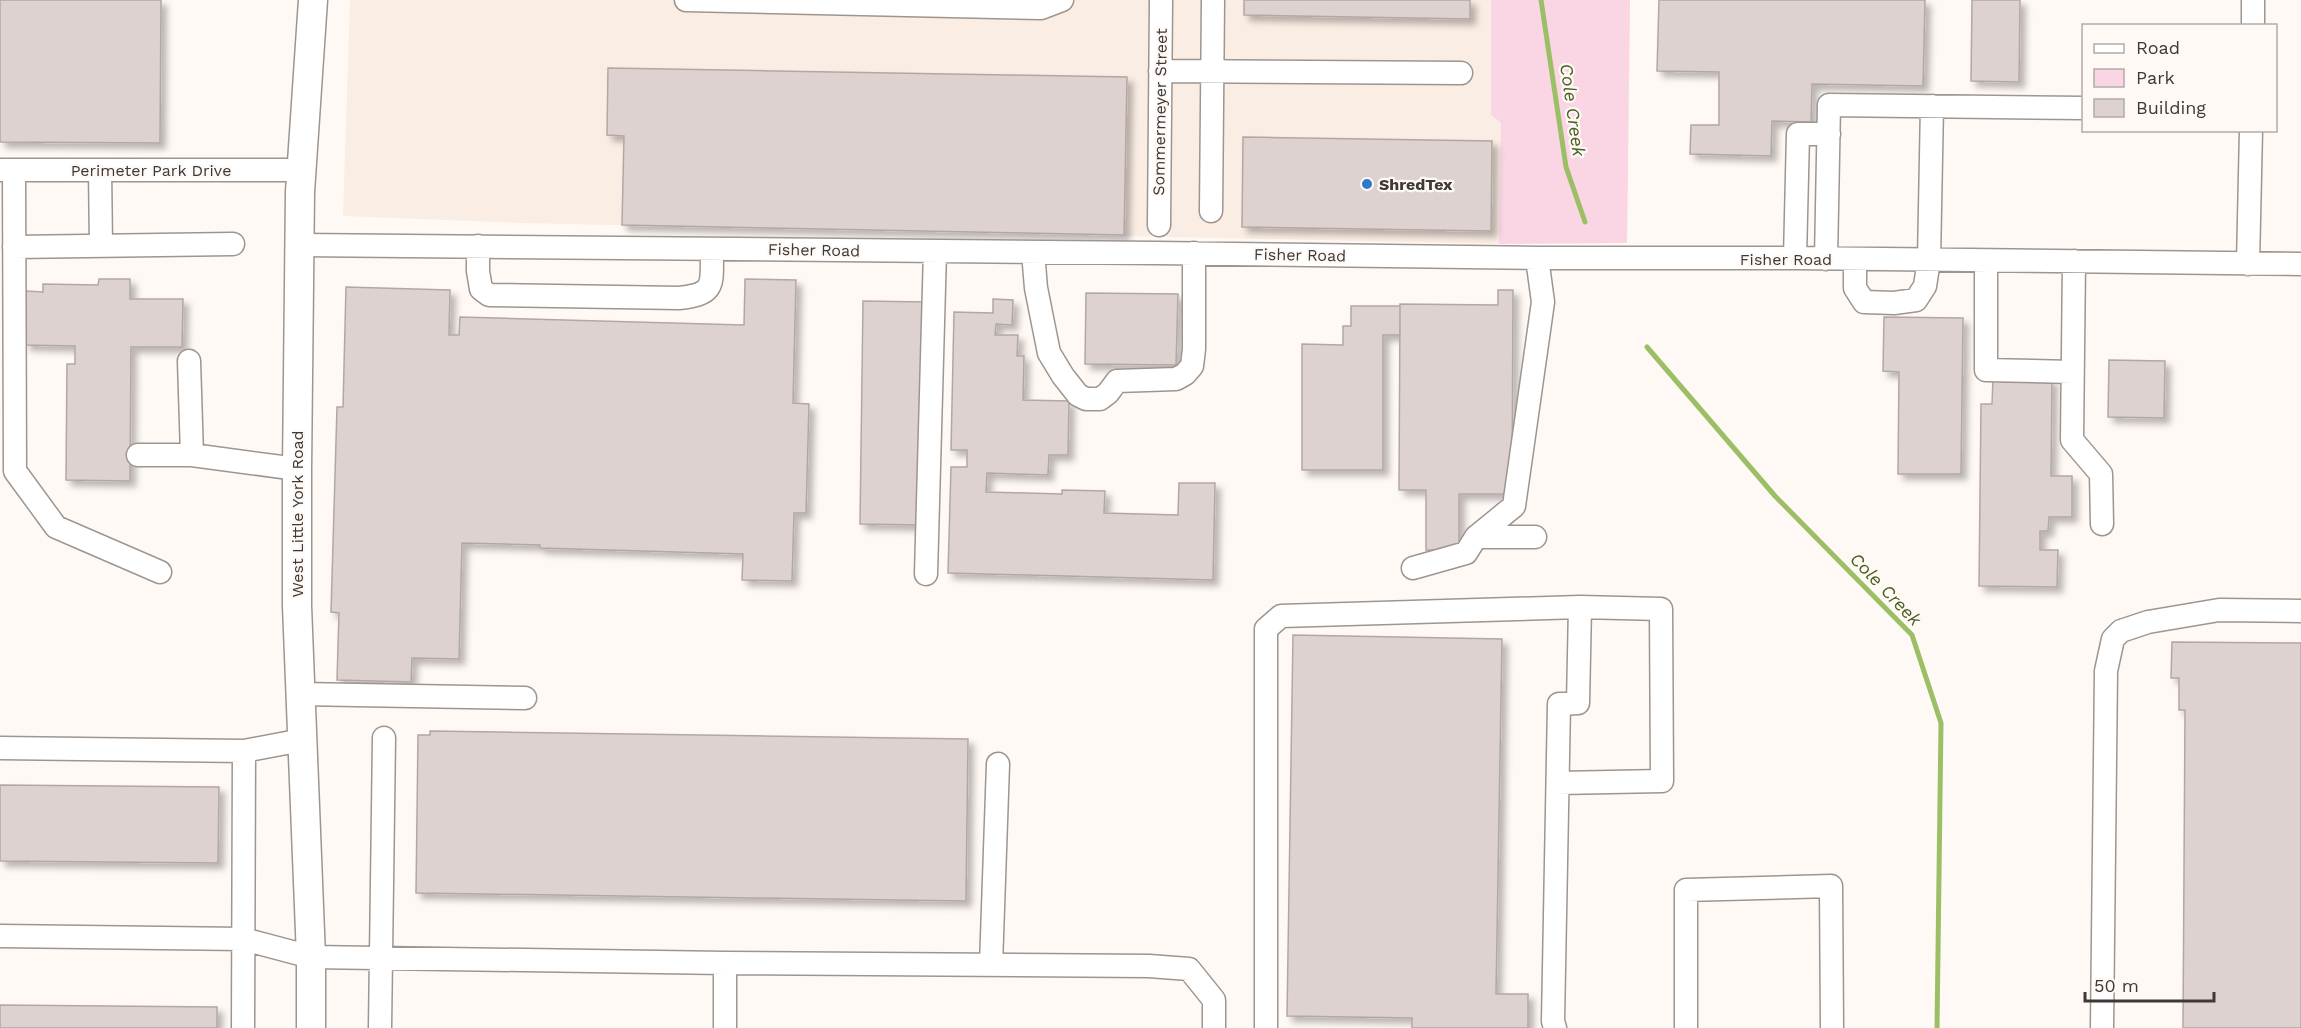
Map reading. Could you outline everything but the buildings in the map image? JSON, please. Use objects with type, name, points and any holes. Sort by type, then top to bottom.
[{"type":"main road","name":"West Little York Road","points":[[311,1028],[311,957],[300,694],[297,469],[301,170],[313,0]]},
{"type":"street","points":[[686,0],[1041,8],[1062,0]]},
{"type":"street","name":"Sommermeyer Street","points":[[1159,225],[1161,0]]},
{"type":"street","points":[[1211,211],[1213,0]]},
{"type":"street","points":[[2253,0],[2253,24]]},
{"type":"street","points":[[1160,72],[1461,72]]},
{"type":"street","points":[[1826,259],[1829,105],[2082,108]]},
{"type":"street","points":[[1855,259],[1855,288],[1864,302],[1894,303],[1916,300],[1925,286],[1929,260],[1932,106]]},
{"type":"street","points":[[2248,264],[2251,132]]},
{"type":"street","points":[[1795,258],[1798,134],[1828,134]]},
{"type":"street","name":"Perimeter Park Drive","points":[[7,170],[301,170]]},
{"type":"street","points":[[7,170],[14,247],[8,472],[56,527],[160,572]]},
{"type":"street","points":[[100,170],[101,246]]},
{"type":"street","points":[[14,247],[233,244]]},
{"type":"street","name":"Fisher Road","points":[[300,245],[2301,264]]},
{"type":"street","points":[[478,246],[481,289],[489,295],[679,298],[700,296],[705,292],[711,282],[711,249]]},
{"type":"street","points":[[926,574],[935,251]]},
{"type":"street","points":[[1033,252],[1036,288],[1049,353],[1078,395],[1086,399],[1100,399],[1117,381],[1176,379],[1192,366],[1194,253]]},
{"type":"street","points":[[1413,568],[1466,553],[1476,537],[1514,506],[1543,302],[1537,258]]},
{"type":"street","points":[[1986,261],[1986,370],[2072,372]]},
{"type":"street","points":[[2074,261],[2072,440],[2101,474],[2102,524]]},
{"type":"street","points":[[189,361],[192,455]]},
{"type":"street","points":[[138,455],[192,455],[297,469]]},
{"type":"street","points":[[1476,537],[1535,537]]},
{"type":"street","points":[[1266,1028],[1266,629],[1281,616],[1580,607],[1662,609],[1662,781],[1558,783]]},
{"type":"street","points":[[1555,1028],[1553,1021],[1559,704],[1578,703],[1580,607]]},
{"type":"street","points":[[2102,1028],[2106,671],[2113,639],[2121,631],[2148,622],[2218,610],[2301,611]]},
{"type":"street","points":[[300,694],[525,698]]},
{"type":"street","points":[[380,1028],[379,958],[384,738]]},
{"type":"street","points":[[0,748],[244,751],[302,740]]},
{"type":"street","points":[[243,1028],[244,751]]},
{"type":"street","points":[[991,965],[998,764]]},
{"type":"street","points":[[1686,1028],[1686,890],[1831,886],[1832,1028]]},
{"type":"street","points":[[0,936],[243,939],[311,957],[1189,969],[1214,1000],[1214,1028]]},
{"type":"street","points":[[725,963],[725,1028]]},
{"type":"shaded area","points":[[350,0],[1630,0],[1627,243],[1499,244],[521,223],[343,216]]},
{"type":"green space","points":[[1491,0],[1630,0],[1627,243],[1499,244],[1501,123],[1491,115]]},
{"type":"waterway","name":"Cole Creek","points":[[1541,0],[1566,167],[1585,222]]},
{"type":"waterway","name":"Cole Creek","points":[[1647,347],[1775,496],[1912,635],[1941,723],[1937,1028]]},
{"type":"place","name":"ShredTex","points":[[1367,184]]}]
